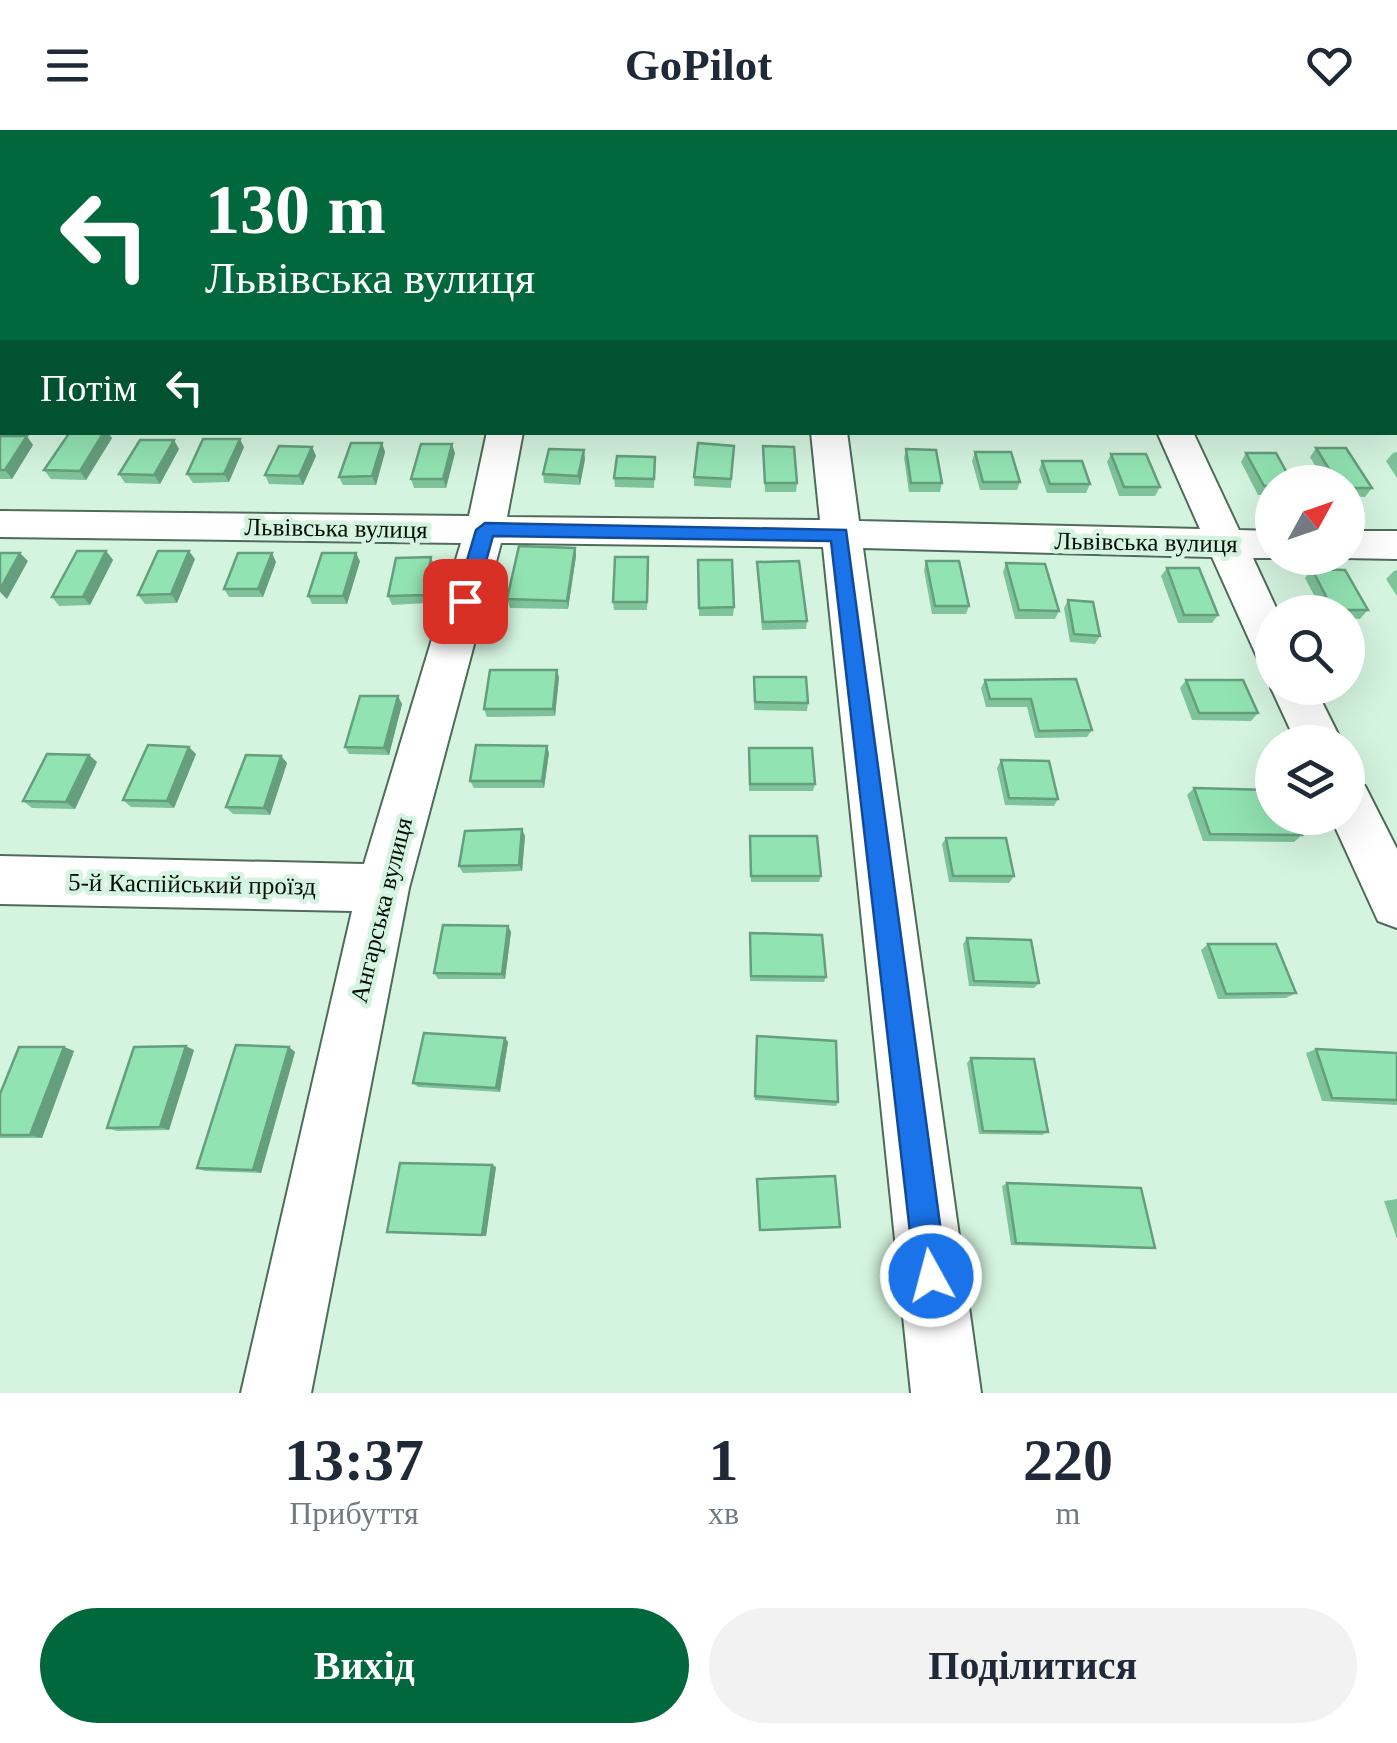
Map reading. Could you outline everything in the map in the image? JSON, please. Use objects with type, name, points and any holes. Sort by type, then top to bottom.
[{"type":"street","name":"Ангарська вулиця","points":[[276,1393],[383,888],[485,530],[504,435]]},
{"type":"street","points":[[829,435],[946,1393]]},
{"type":"street","points":[[1176,435],[1255,610]]},
{"type":"street","name":"Львівська вулиця","points":[[0,524],[839,534],[1255,545]]},
{"type":"street","points":[[1365,545],[1397,545]]},
{"type":"street","points":[[1364,835],[1397,904]]},
{"type":"street","name":"5-й Каспійський проїзд","points":[[0,880],[383,888]]},
{"type":"building","points":[[68,435],[102,435],[80,471],[44,470]]},
{"type":"building","points":[[0,436],[27,436],[5,470],[0,470]]},
{"type":"building","points":[[203,439],[240,439],[224,474],[187,474]]},
{"type":"building","points":[[140,440],[174,440],[154,475],[119,474]]},
{"type":"building","points":[[351,443],[382,443],[372,476],[339,477]]},
{"type":"building","points":[[698,443],[734,446],[731,479],[694,477]]},
{"type":"building","points":[[421,444],[452,444],[443,479],[411,479]]},
{"type":"building","points":[[279,446],[312,447],[299,476],[265,475]]},
{"type":"building","points":[[763,446],[794,447],[797,483],[765,483]]},
{"type":"building","points":[[1316,448],[1346,448],[1357,465],[1326,465]]},
{"type":"building","points":[[549,449],[584,450],[578,476],[543,474]]},
{"type":"building","points":[[906,449],[936,450],[942,483],[911,483]]},
{"type":"building","points":[[975,452],[1011,452],[1020,482],[983,482]]},
{"type":"building","points":[[1246,453],[1276,453],[1283,465],[1255,465],[1255,470]]},
{"type":"building","points":[[1111,454],[1146,454],[1160,487],[1124,487]]},
{"type":"building","points":[[617,456],[655,457],[654,479],[614,478]]},
{"type":"building","points":[[1042,461],[1082,461],[1090,484],[1050,484]]},
{"type":"building","points":[[519,546],[575,548],[567,601],[507,599]]},
{"type":"building","points":[[77,551],[106,551],[83,597],[52,597]]},
{"type":"building","points":[[158,551],[189,551],[171,594],[138,595]]},
{"type":"building","points":[[0,553],[20,553],[0,589]]},
{"type":"building","points":[[238,553],[272,553],[258,589],[224,589]]},
{"type":"building","points":[[322,553],[356,553],[343,596],[308,596]]},
{"type":"building","points":[[431,557],[425,595],[388,596],[396,558]]},
{"type":"building","points":[[615,557],[648,557],[647,602],[613,602]]},
{"type":"building","points":[[698,560],[732,560],[734,607],[699,608]]},
{"type":"building","points":[[799,561],[807,621],[763,622],[757,562]]},
{"type":"building","points":[[926,561],[959,561],[969,606],[935,606]]},
{"type":"building","points":[[1006,563],[1045,564],[1059,611],[1019,610]]},
{"type":"building","points":[[1167,568],[1199,568],[1218,615],[1184,615]]},
{"type":"building","points":[[1315,575],[1348,575],[1359,595],[1325,595]]},
{"type":"building","points":[[1068,600],[1093,602],[1100,636],[1074,634]]},
{"type":"building","points":[[490,670],[557,670],[553,709],[484,709]]},
{"type":"building","points":[[754,677],[806,677],[808,703],[755,702]]},
{"type":"building","points":[[1076,679],[1092,730],[1039,731],[1031,699],[990,699],[985,680]]},
{"type":"building","points":[[1186,680],[1243,680],[1258,713],[1199,713]]},
{"type":"building","points":[[360,696],[398,696],[384,748],[345,747]]},
{"type":"building","points":[[148,745],[189,747],[167,801],[123,800]]},
{"type":"building","points":[[476,745],[547,746],[542,781],[470,781]]},
{"type":"building","points":[[749,748],[812,748],[815,784],[750,784]]},
{"type":"building","points":[[47,754],[89,755],[66,802],[23,801]]},
{"type":"building","points":[[246,755],[281,756],[264,808],[226,807]]},
{"type":"building","points":[[1001,760],[1049,761],[1058,799],[1009,798]]},
{"type":"building","points":[[1194,788],[1255,790],[1255,834],[1210,834]]},
{"type":"building","points":[[522,829],[519,865],[459,866],[465,831]]},
{"type":"building","points":[[750,836],[817,836],[821,876],[751,876]]},
{"type":"building","points":[[946,838],[1006,838],[1014,876],[953,876]]},
{"type":"building","points":[[443,925],[508,926],[502,974],[434,973]]},
{"type":"building","points":[[750,933],[822,935],[826,977],[751,976]]},
{"type":"building","points":[[967,938],[1031,940],[1039,983],[974,981]]},
{"type":"building","points":[[1208,944],[1276,944],[1296,993],[1226,994]]},
{"type":"building","points":[[424,1033],[505,1038],[496,1088],[413,1083]]},
{"type":"building","points":[[757,1036],[836,1041],[838,1102],[755,1096]]},
{"type":"building","points":[[236,1045],[289,1047],[253,1170],[197,1168]]},
{"type":"building","points":[[186,1046],[160,1127],[107,1128],[134,1047]]},
{"type":"building","points":[[19,1047],[64,1047],[30,1135],[0,1135],[0,1094]]},
{"type":"building","points":[[1316,1049],[1397,1053],[1397,1100],[1332,1098]]},
{"type":"building","points":[[971,1058],[1034,1059],[1048,1132],[983,1131]]},
{"type":"building","points":[[400,1163],[492,1165],[482,1235],[387,1232]]},
{"type":"building","points":[[835,1176],[840,1227],[760,1230],[757,1179]]},
{"type":"building","points":[[1007,1183],[1141,1188],[1155,1248],[1016,1243]]},
{"type":"route","points":[[465,601],[485,530],[839,534],[931,1276]]}]
